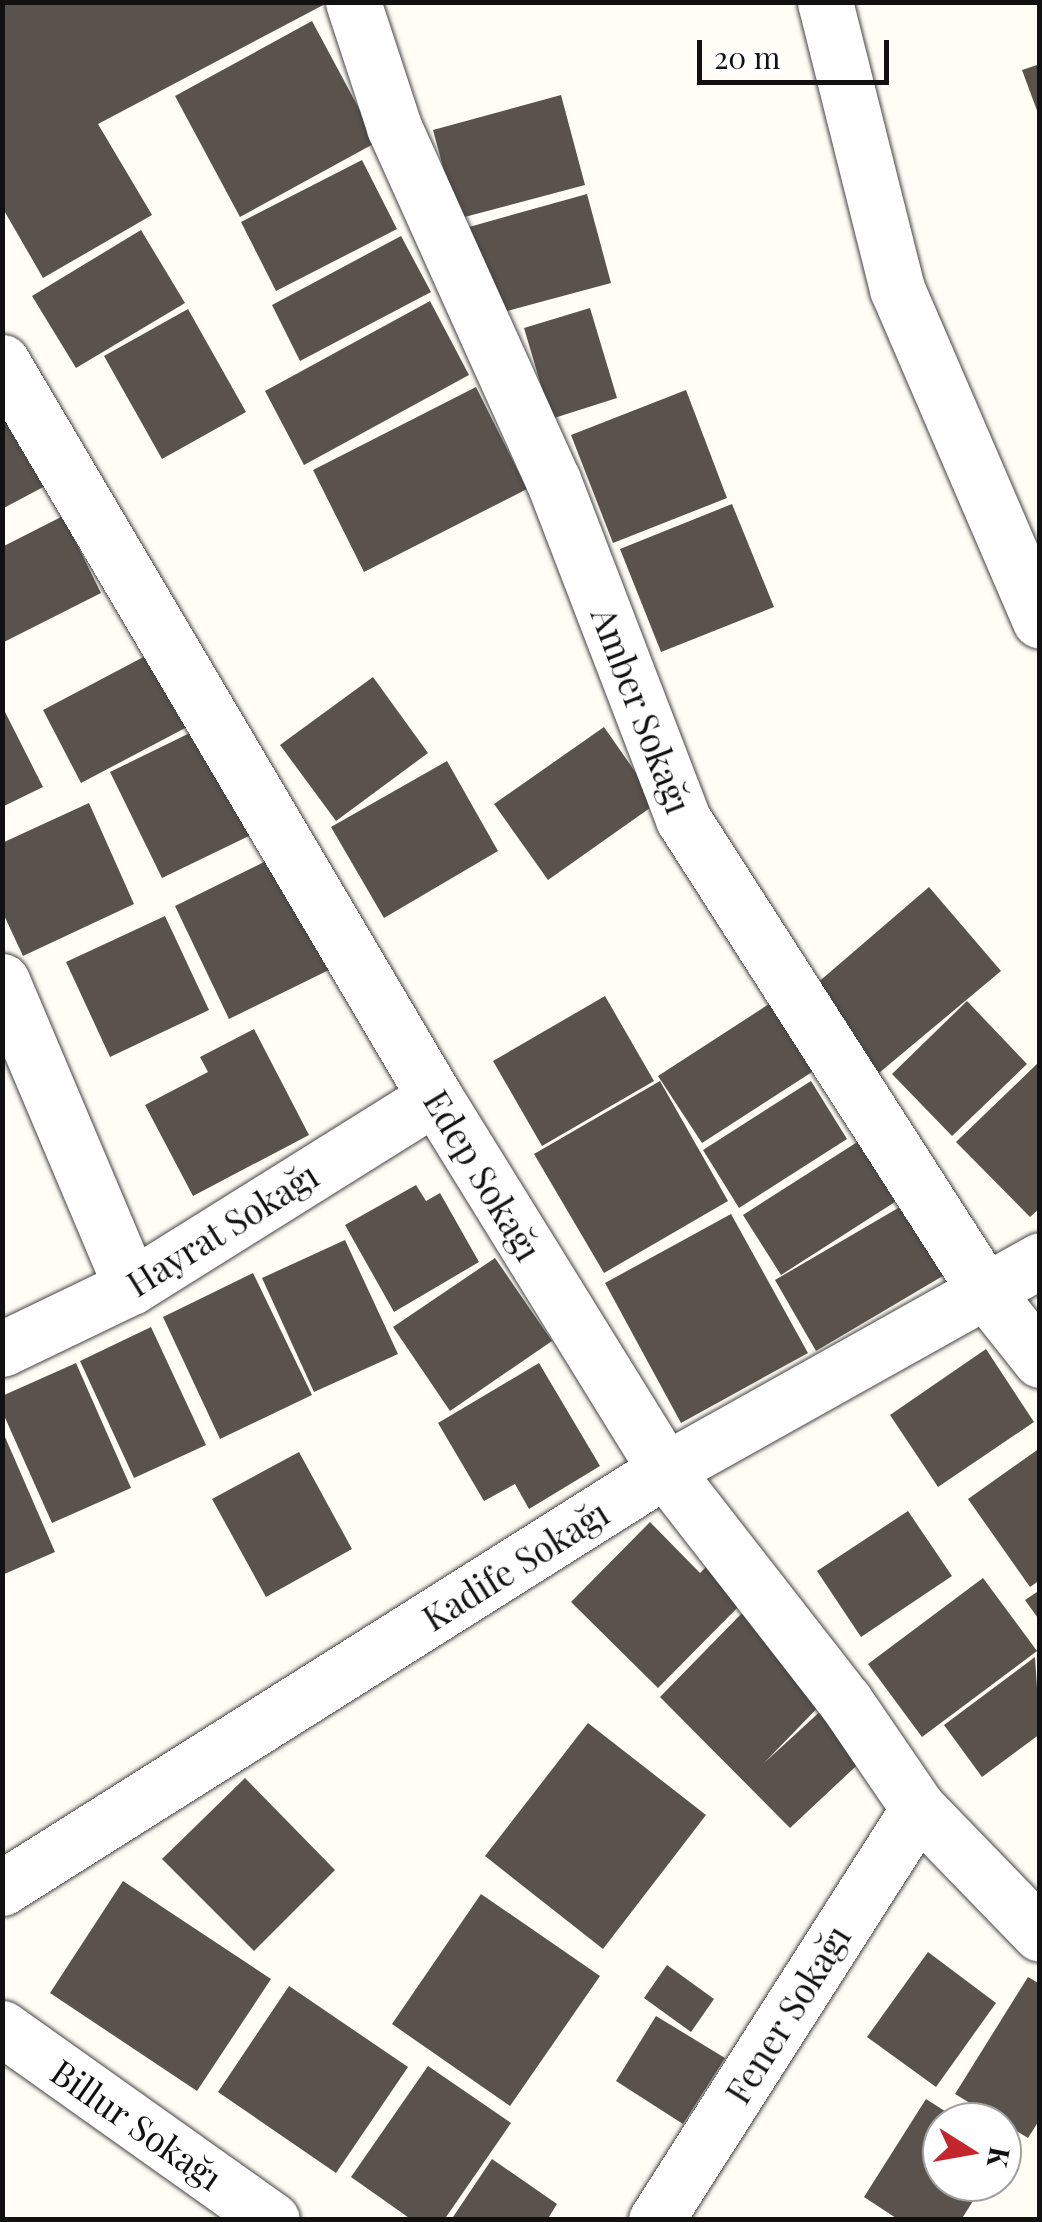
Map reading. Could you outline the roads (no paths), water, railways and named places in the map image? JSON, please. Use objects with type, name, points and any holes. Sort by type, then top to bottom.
[{"type":"street","name":"Amber Sokağı","points":[[353,2],[394,128],[553,480],[683,819],[986,1292],[1040,1360]]},
{"type":"street","points":[[825,2],[897,289],[1040,621]]},
{"type":"street","name":"Edep Sokağı","points":[[2,362],[435,1097],[665,1470],[846,1701],[918,1808],[1040,1934]]},
{"type":"street","points":[[2,981],[132,1287]]},
{"type":"street","name":"Hayrat Sokağı","points":[[2,1349],[132,1287],[435,1097]]},
{"type":"street","name":"Kadife Sokağı","points":[[2,1888],[665,1470],[1040,1260]]},
{"type":"street","name":"Fener Sokağı","points":[[656,2220],[918,1808]]},
{"type":"street","name":"Billur Sokağı","points":[[2,2028],[272,2220]]}]
